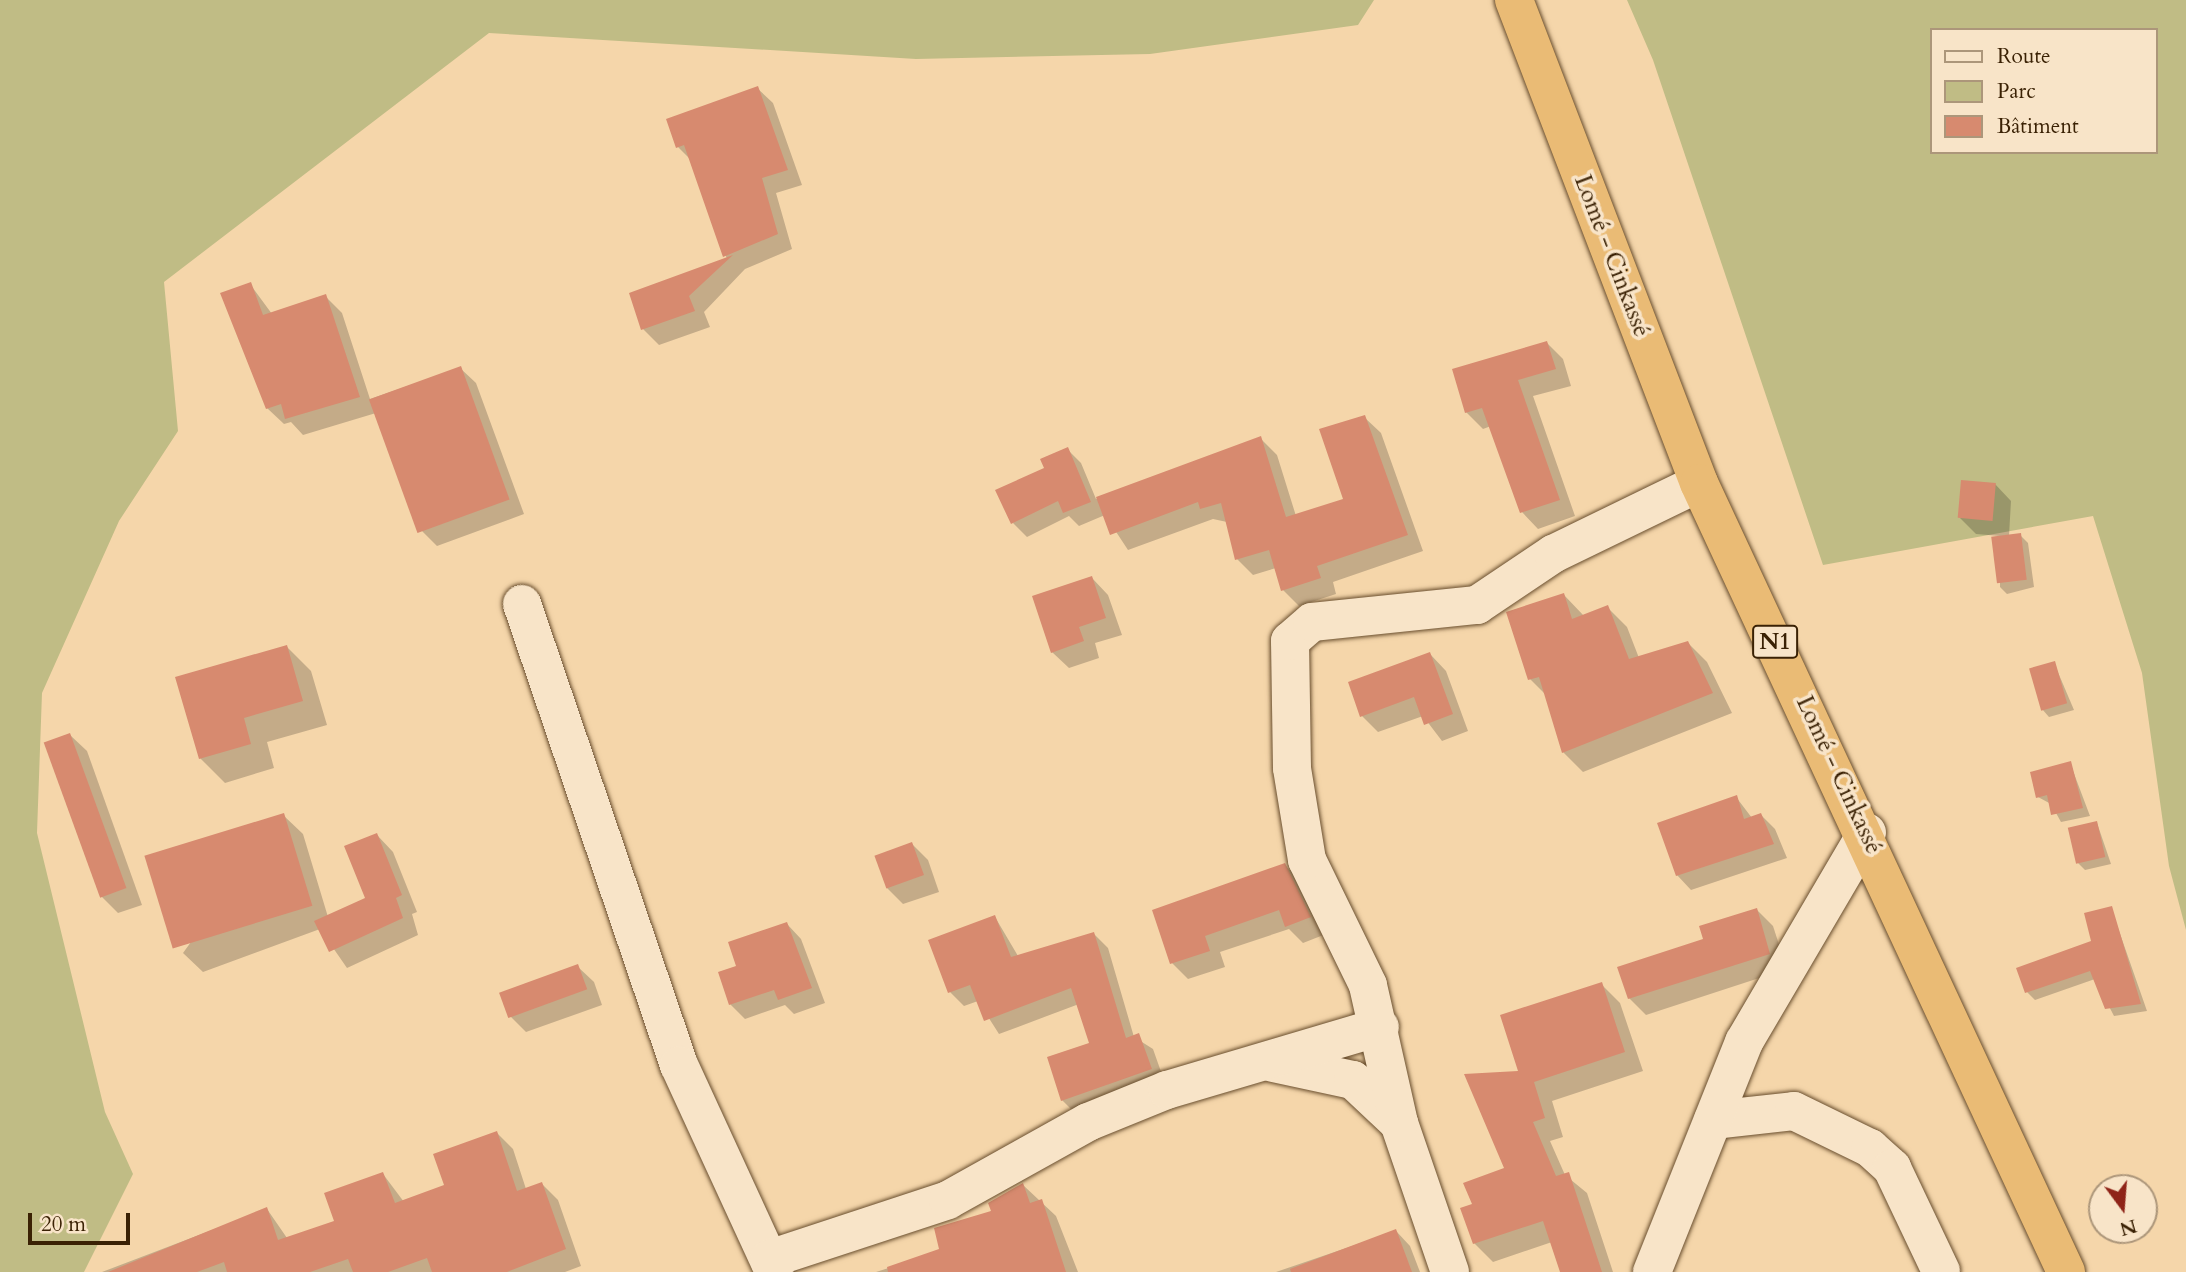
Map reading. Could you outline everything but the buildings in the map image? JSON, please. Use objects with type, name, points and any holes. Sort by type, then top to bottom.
[{"type":"highway","name":"Lomé - Cinkassé","points":[[1514,0],[1699,483],[1867,832],[2066,1272]]},
{"type":"street","points":[[1450,1272],[1399,1123],[1380,1027],[1368,985],[1307,860],[1292,768],[1290,641],[1312,622],[1477,605],[1553,554],[1699,483]]},
{"type":"street","points":[[522,604],[679,1065],[772,1265],[948,1200],[1088,1122],[1258,1061],[1380,1027]]},
{"type":"street","points":[[1653,1272],[1744,1042],[1867,832]]},
{"type":"street","points":[[1258,1061],[1353,1080],[1399,1123]]},
{"type":"street","points":[[1713,1120],[1794,1111],[1870,1148],[1892,1168],[1940,1272]]},
{"type":"green space","points":[[0,0],[1374,0],[1358,25],[1150,54],[916,59],[489,33],[164,282],[178,431],[119,521],[42,693],[37,833],[105,1112],[133,1174],[84,1272],[0,1272]]},
{"type":"green space","points":[[1627,0],[2186,0],[2186,930],[2169,866],[2142,673],[2093,516],[1823,565],[1653,60]]}]
